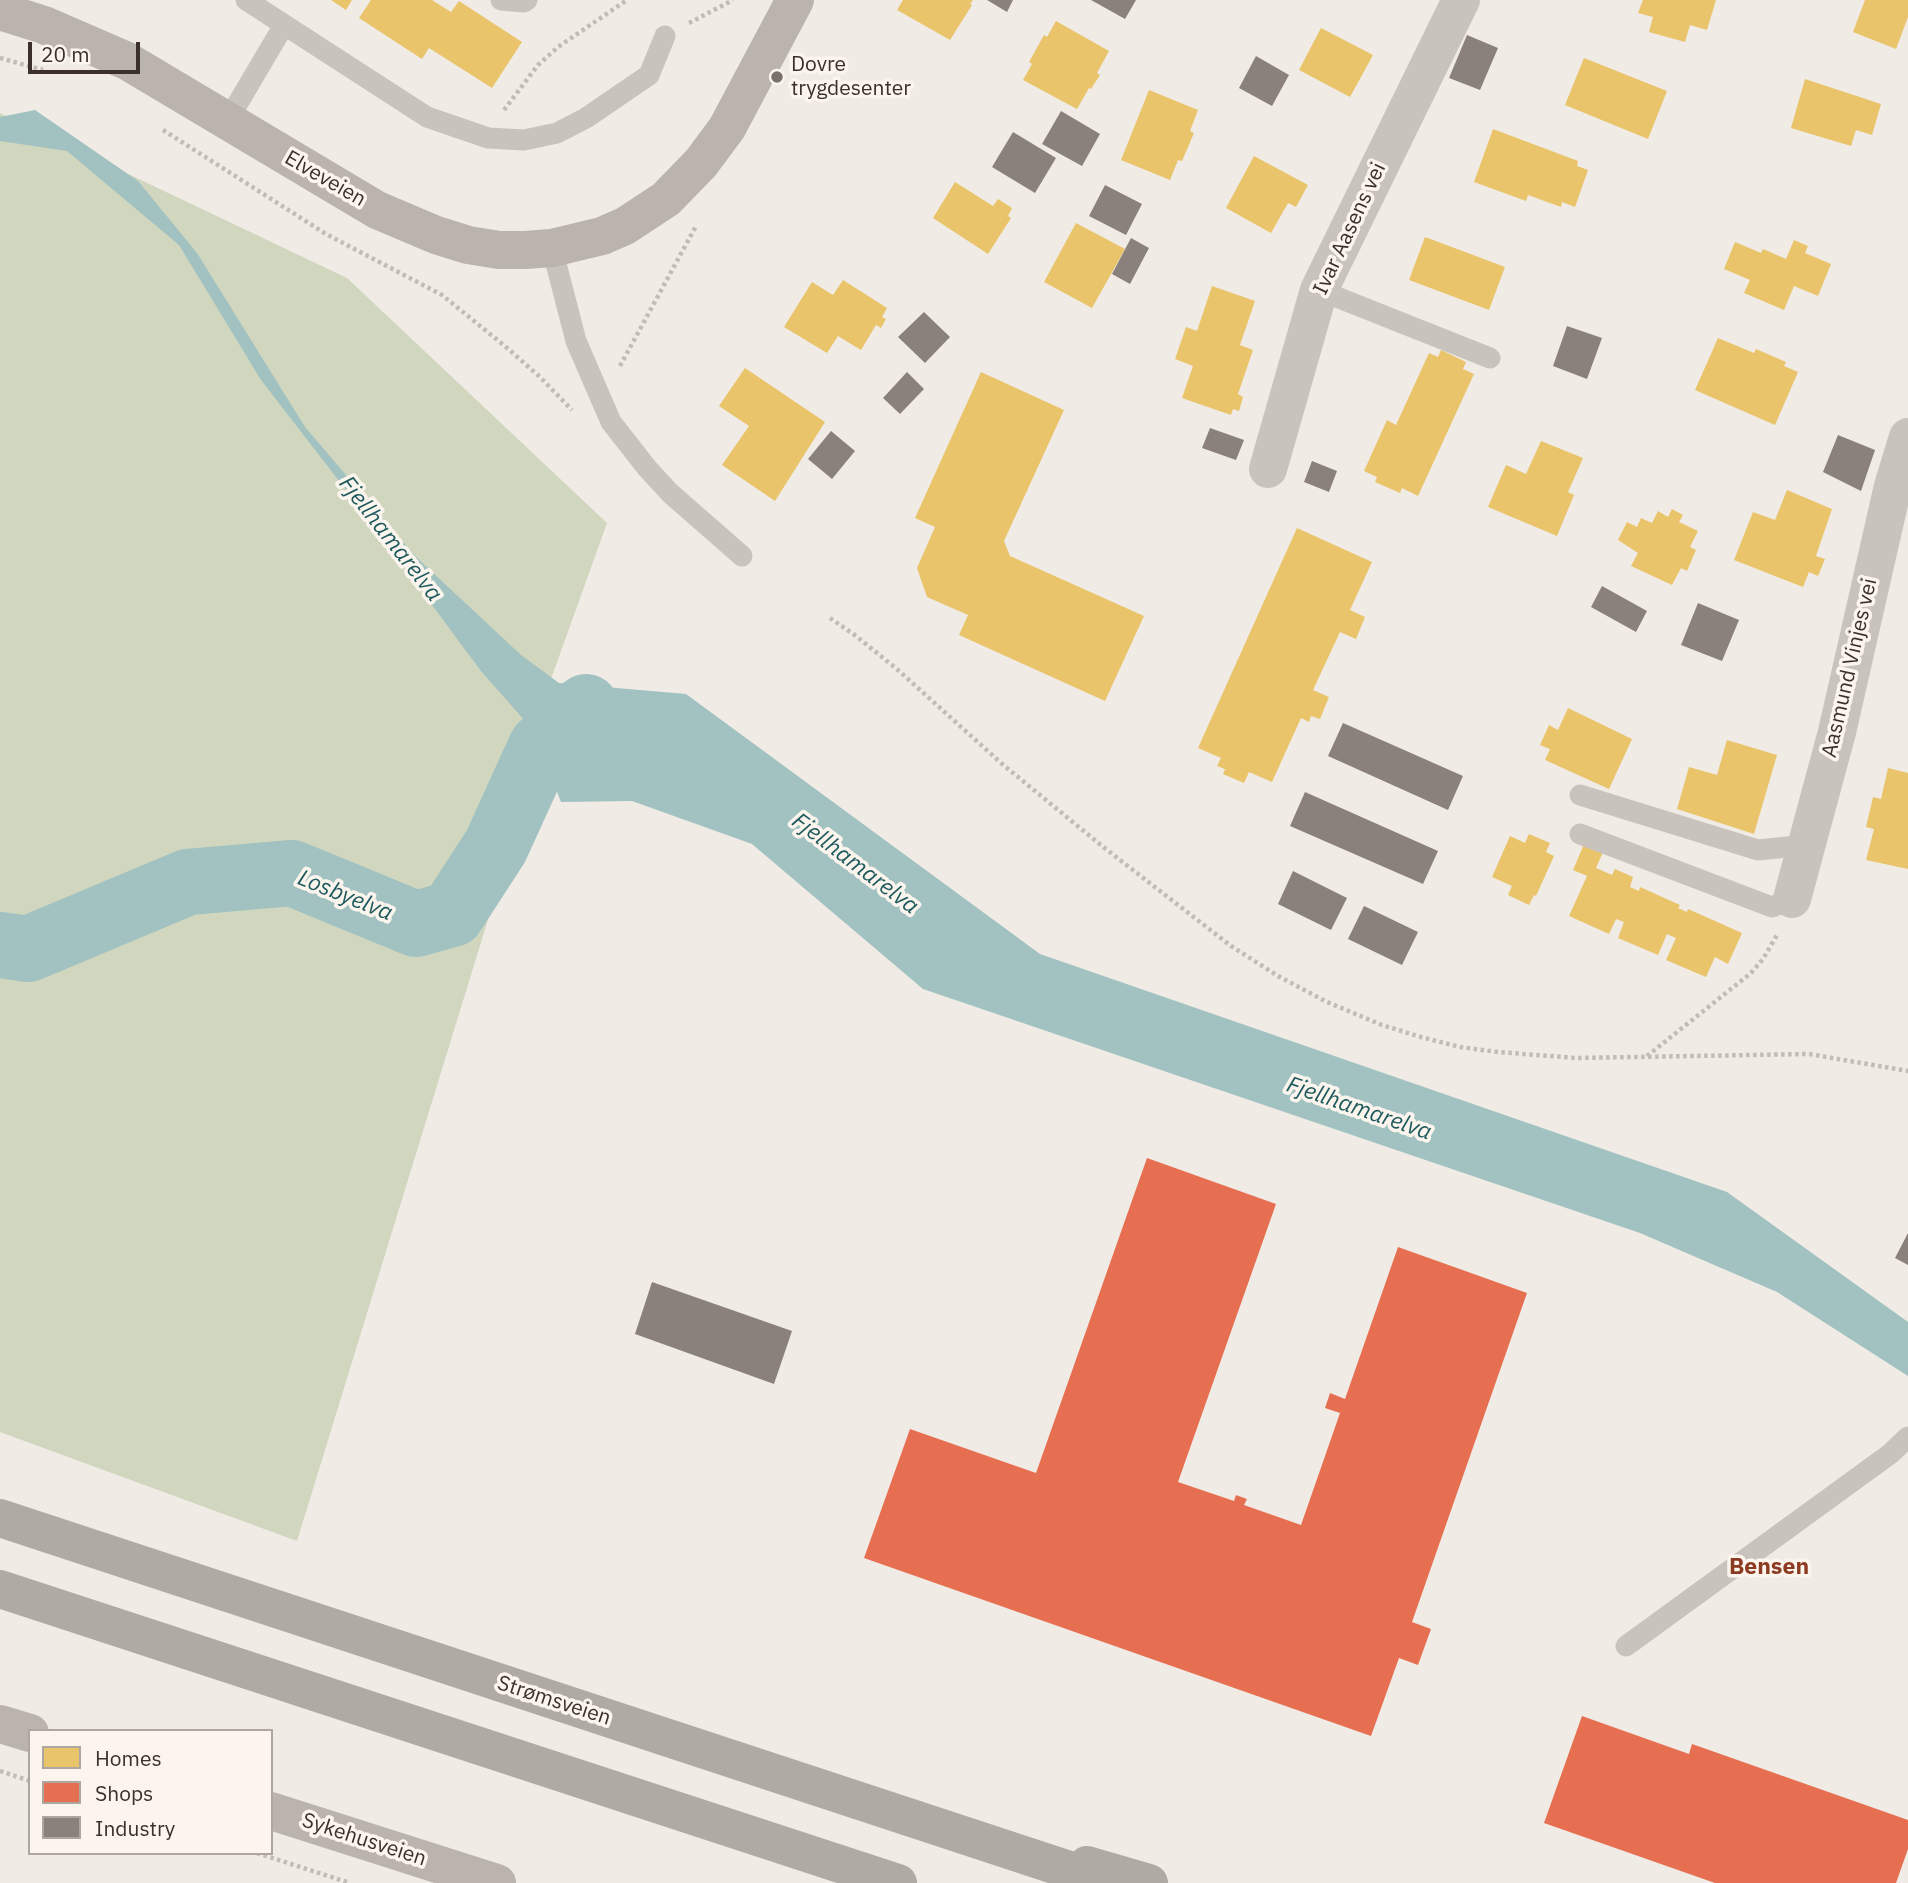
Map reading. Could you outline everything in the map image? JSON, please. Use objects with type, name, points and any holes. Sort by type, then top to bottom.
[{"type":"highway","name":"Strømsveien","points":[[0,1518],[1109,1883]]},
{"type":"highway","points":[[0,1589],[898,1883]]},
{"type":"highway","points":[[752,1767],[1149,1883]]},
{"type":"main road","name":"Elveveien","points":[[0,11],[70,35],[127,61],[346,193],[407,223],[468,245],[499,250],[552,248],[602,236],[625,226],[666,199],[701,163],[727,128],[795,0]]},
{"type":"main road","points":[[0,1724],[28,1732]]},
{"type":"main road","name":"Sykehusveien","points":[[273,1812],[497,1883]]},
{"type":"street","name":"Ivar Aasens vei","points":[[1268,469],[1319,290],[1461,0]]},
{"type":"street","name":"Aasmund Vinjes vei","points":[[1792,899],[1836,732],[1893,486],[1908,437]]},
{"type":"lane","points":[[246,0],[427,117],[488,138],[535,138],[557,133],[586,118],[649,75],[665,36]]},
{"type":"lane","points":[[501,0],[527,0]]},
{"type":"lane","points":[[228,120],[284,25]]},
{"type":"lane","points":[[552,248],[576,341],[611,422],[670,493],[742,556]]},
{"type":"lane","points":[[1319,290],[1490,358]]},
{"type":"lane","points":[[1580,795],[1758,850],[1806,845]]},
{"type":"lane","points":[[1580,834],[1772,907],[1792,899]]},
{"type":"lane","points":[[1626,1646],[1890,1454],[1908,1437]]},
{"type":"path","points":[[488,138],[496,119],[538,65],[558,47],[627,0]]},
{"type":"path","points":[[665,36],[733,0]]},
{"type":"path","points":[[0,58],[45,70]]},
{"type":"path","points":[[154,125],[326,233],[442,295],[523,362],[579,417],[623,361],[697,223]]},
{"type":"path","points":[[830,618],[898,670],[1001,763],[1081,829],[1231,946],[1278,976],[1327,1002],[1382,1025],[1460,1047],[1576,1058],[1809,1054],[1908,1071]]},
{"type":"path","points":[[1647,1056],[1733,988],[1763,959],[1776,938],[1792,899]]},
{"type":"path","points":[[0,1771],[28,1780]]},
{"type":"path","points":[[263,1855],[350,1883]]},
{"type":"green space","points":[[0,113],[347,278],[607,523],[533,729],[541,747],[297,1541],[0,1432]]},
{"type":"water","name":"Fjellhamarelva","points":[[35,110],[138,181],[197,253],[305,427],[416,557],[521,655],[559,683],[686,694],[1040,954],[1727,1192],[1908,1322],[1908,1376],[1777,1292],[1640,1233],[923,989],[752,844],[632,801],[561,802],[533,730],[481,671],[261,380],[179,245],[67,151],[0,141],[0,117]]},
{"type":"building: Homes","points":[[331,0],[352,0],[346,10]]},
{"type":"building: Homes","points":[[371,0],[432,0],[451,12],[459,1],[522,42],[492,88],[429,48],[422,59],[359,18]]},
{"type":"building: Homes","points":[[903,0],[973,0],[950,40],[897,10]]},
{"type":"building: Homes","points":[[1643,0],[1716,0],[1707,30],[1690,25],[1685,42],[1649,32],[1653,17],[1638,13]]},
{"type":"building: Homes","points":[[1865,0],[1908,0],[1908,17],[1896,49],[1853,32]]},
{"type":"building: Homes","points":[[1056,21],[1109,51],[1097,73],[1100,75],[1077,109],[1023,80],[1032,64],[1029,62],[1044,35],[1047,37]]},
{"type":"building: Homes","points":[[1321,28],[1373,55],[1350,97],[1299,70]]},
{"type":"building: Homes","points":[[1584,58],[1667,91],[1648,139],[1565,105]]},
{"type":"building: Homes","points":[[1805,79],[1881,104],[1872,135],[1856,130],[1851,146],[1791,128]]},
{"type":"building: Homes","points":[[1149,90],[1198,110],[1190,131],[1194,133],[1170,180],[1121,160]]},
{"type":"building: Homes","points":[[1493,129],[1578,161],[1577,166],[1588,170],[1575,207],[1562,202],[1561,207],[1528,195],[1526,201],[1474,182]]},
{"type":"building: Homes","points":[[1254,156],[1308,185],[1296,207],[1288,203],[1271,233],[1226,208]]},
{"type":"building: Homes","points":[[955,182],[993,206],[998,199],[1012,208],[1008,216],[1011,218],[988,254],[933,218]]},
{"type":"building: Homes","points":[[1076,223],[1125,249],[1092,308],[1044,282]]},
{"type":"building: Homes","points":[[1425,237],[1505,267],[1489,310],[1409,280]]},
{"type":"building: Homes","points":[[1794,240],[1808,246],[1805,253],[1831,264],[1818,296],[1794,286],[1784,310],[1744,293],[1750,280],[1724,269],[1735,242],[1761,253],[1763,249],[1786,259]]},
{"type":"building: Homes","points":[[843,280],[887,308],[882,317],[886,319],[881,328],[876,325],[861,350],[838,336],[827,353],[784,327],[812,282],[833,295]]},
{"type":"building: Homes","points":[[1212,286],[1255,301],[1240,345],[1253,350],[1238,394],[1243,397],[1239,411],[1233,409],[1231,415],[1182,398],[1193,366],[1175,359],[1186,327],[1197,331]]},
{"type":"building: Homes","points":[[1718,338],[1754,353],[1756,349],[1786,362],[1784,366],[1798,372],[1775,425],[1695,390]]},
{"type":"building: Homes","points":[[1441,350],[1466,362],[1463,369],[1474,374],[1418,496],[1402,488],[1400,493],[1375,482],[1377,477],[1364,471],[1387,420],[1396,425],[1429,353],[1438,357]]},
{"type":"building: Homes","points":[[745,368],[825,422],[775,501],[722,465],[749,426],[719,406]]},
{"type":"building: Homes","points":[[981,372],[1064,410],[1004,541],[1010,556],[1144,616],[1105,701],[959,635],[968,615],[927,597],[917,568],[935,527],[915,518]]},
{"type":"building: Homes","points":[[1541,441],[1583,458],[1568,492],[1574,495],[1557,536],[1488,507],[1506,465],[1526,474]]},
{"type":"building: Homes","points":[[1787,490],[1832,509],[1816,556],[1825,559],[1818,576],[1809,572],[1803,587],[1734,560],[1753,512],[1775,520]]},
{"type":"building: Homes","points":[[1672,509],[1683,515],[1679,522],[1698,531],[1690,547],[1696,550],[1687,571],[1681,568],[1672,585],[1631,566],[1638,553],[1618,540],[1627,522],[1637,527],[1641,518],[1652,523],[1658,511],[1668,517]]},
{"type":"building: Homes","points":[[1297,528],[1372,562],[1350,610],[1365,617],[1356,639],[1340,632],[1313,690],[1329,697],[1320,719],[1311,716],[1309,722],[1301,718],[1272,782],[1249,772],[1244,783],[1223,774],[1225,769],[1217,766],[1221,758],[1198,748]]},
{"type":"building: Homes","points":[[1568,708],[1632,739],[1609,789],[1545,760],[1550,749],[1540,745],[1549,725],[1558,730]]},
{"type":"building: Homes","points":[[1727,740],[1777,755],[1754,834],[1677,809],[1689,767],[1717,775]]},
{"type":"building: Homes","points":[[1888,768],[1908,773],[1908,869],[1866,860],[1874,829],[1866,827],[1873,797],[1881,799]]},
{"type":"building: Homes","points":[[1529,834],[1550,843],[1546,852],[1554,856],[1536,896],[1534,895],[1529,905],[1508,895],[1512,886],[1492,877],[1510,836],[1525,843]]},
{"type":"building: Homes","points":[[1584,844],[1603,852],[1596,868],[1612,875],[1615,869],[1633,877],[1630,887],[1639,891],[1640,887],[1680,905],[1678,908],[1687,912],[1688,909],[1742,933],[1728,964],[1715,957],[1706,977],[1666,960],[1676,938],[1667,934],[1658,955],[1618,938],[1624,922],[1616,919],[1609,934],[1569,916],[1587,876],[1573,870]]},
{"type":"building: Shops","points":[[1147,1158],[1276,1204],[1178,1482],[1234,1501],[1236,1495],[1247,1499],[1244,1505],[1301,1525],[1340,1413],[1325,1408],[1330,1393],[1345,1399],[1398,1247],[1527,1293],[1412,1622],[1431,1629],[1418,1665],[1399,1658],[1371,1736],[864,1558],[910,1429],[1036,1473]]},
{"type":"building: Shops","points":[[1582,1716],[1689,1754],[1692,1744],[1908,1820],[1908,1849],[1896,1883],[1715,1883],[1544,1823]]},
{"type":"building: Industry","points":[[987,0],[1013,0],[1007,12]]},
{"type":"building: Industry","points":[[1091,0],[1136,0],[1125,19]]},
{"type":"building: Industry","points":[[1467,35],[1498,48],[1480,90],[1449,78]]},
{"type":"building: Industry","points":[[1256,56],[1289,75],[1272,106],[1239,88]]},
{"type":"building: Industry","points":[[1061,111],[1100,134],[1082,166],[1042,144]]},
{"type":"building: Industry","points":[[1013,132],[1056,158],[1035,193],[992,167]]},
{"type":"building: Industry","points":[[1105,185],[1142,204],[1126,235],[1089,216]]},
{"type":"building: Industry","points":[[1131,238],[1149,248],[1130,284],[1112,274]]},
{"type":"building: Industry","points":[[924,312],[950,337],[925,363],[898,337]]},
{"type":"building: Industry","points":[[1567,326],[1602,338],[1587,379],[1553,366]]},
{"type":"building: Industry","points":[[907,372],[924,389],[900,414],[883,398]]},
{"type":"building: Industry","points":[[1210,428],[1244,440],[1236,460],[1202,448]]},
{"type":"building: Industry","points":[[831,431],[855,451],[832,479],[808,459]]},
{"type":"building: Industry","points":[[1838,435],[1875,450],[1861,491],[1823,472]]},
{"type":"building: Industry","points":[[1312,461],[1337,471],[1329,492],[1304,482]]},
{"type":"building: Industry","points":[[1602,586],[1647,611],[1636,632],[1591,607]]},
{"type":"building: Industry","points":[[1698,603],[1739,620],[1722,661],[1681,645]]},
{"type":"building: Industry","points":[[1343,723],[1463,776],[1448,810],[1328,756]]},
{"type":"building: Industry","points":[[1305,792],[1438,851],[1423,884],[1290,826]]},
{"type":"building: Industry","points":[[1293,871],[1347,898],[1331,930],[1278,904]]},
{"type":"building: Industry","points":[[1364,906],[1418,932],[1402,965],[1348,939]]},
{"type":"building: Industry","points":[[1908,1233],[1908,1265],[1895,1258]]},
{"type":"building: Industry","points":[[652,1282],[792,1331],[774,1384],[635,1334]]},
{"type":"waterway","name":"Losbyelva","points":[[0,945],[28,949],[188,882],[292,873],[416,924],[452,914],[496,846],[541,747],[586,707]]},
{"type":"place","name":"Dovre trygdesenter","points":[[777,77]]},
{"type":"district","name":"Bensen","points":[[1769,1567]]}]
